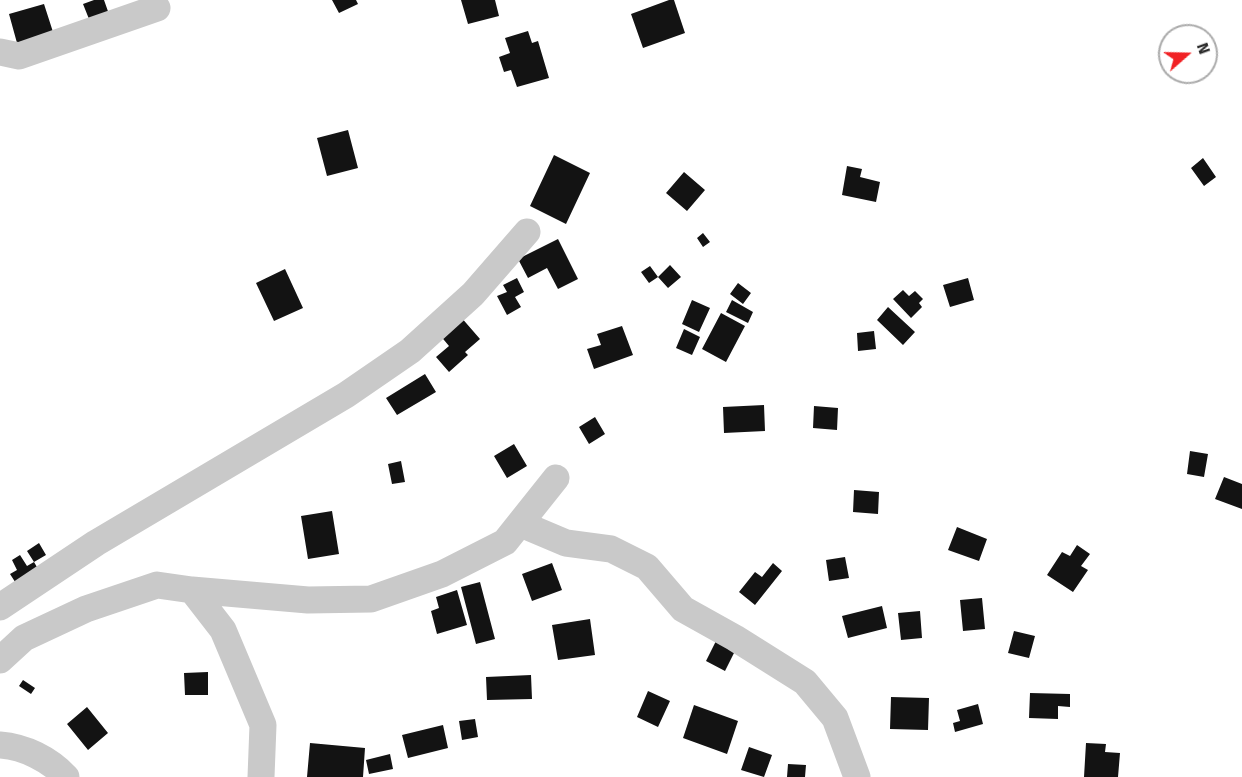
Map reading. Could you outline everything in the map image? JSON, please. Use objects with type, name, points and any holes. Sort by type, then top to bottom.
[{"type":"street","points":[[0,52],[19,56],[157,8]]},
{"type":"street","points":[[0,607],[96,543],[346,394],[410,351],[473,294],[527,232]]},
{"type":"street","points":[[0,660],[24,638],[86,609],[157,585],[308,600],[371,599],[442,574],[505,542],[556,478]]},
{"type":"street","points":[[521,524],[566,543],[611,549],[647,567],[682,609],[735,638],[805,682],[836,718],[856,777]]},
{"type":"street","points":[[192,590],[223,630],[263,725],[261,777]]},
{"type":"street","points":[[0,745],[39,756],[66,777]]},
{"type":"building","points":[[94,0],[104,0],[110,17],[91,24],[83,4]]},
{"type":"building","points":[[332,0],[356,0],[358,4],[339,13]]},
{"type":"building","points":[[461,0],[495,0],[499,16],[468,24]]},
{"type":"building","points":[[674,0],[685,33],[643,48],[631,14]]},
{"type":"building","points":[[44,4],[53,32],[17,43],[9,14]]},
{"type":"building","points":[[528,31],[532,43],[538,41],[549,78],[517,87],[511,70],[504,72],[499,57],[510,53],[505,38]]},
{"type":"building","points":[[348,130],[358,168],[327,176],[317,138]]},
{"type":"building","points":[[554,155],[590,173],[566,224],[530,206]]},
{"type":"building","points":[[1203,158],[1216,177],[1204,186],[1191,168]]},
{"type":"building","points":[[847,166],[862,169],[860,177],[880,182],[876,202],[842,195]]},
{"type":"building","points":[[684,172],[705,190],[687,211],[666,193]]},
{"type":"building","points":[[703,233],[710,242],[703,247],[697,238]]},
{"type":"building","points":[[558,239],[578,279],[558,289],[547,268],[528,278],[518,259]]},
{"type":"building","points":[[670,265],[681,277],[668,288],[658,277]]},
{"type":"building","points":[[650,266],[658,277],[649,283],[641,272]]},
{"type":"building","points":[[285,269],[303,308],[274,321],[256,283]]},
{"type":"building","points":[[517,278],[524,292],[515,297],[521,307],[507,315],[497,296],[507,292],[503,285]]},
{"type":"building","points":[[968,278],[974,300],[950,307],[943,285]]},
{"type":"building","points":[[738,283],[751,293],[743,304],[730,294]]},
{"type":"building","points":[[903,290],[909,296],[915,291],[923,299],[919,303],[922,307],[911,318],[893,299]]},
{"type":"building","points":[[692,300],[710,308],[699,332],[682,324]]},
{"type":"building","points":[[732,300],[753,312],[748,323],[726,312]]},
{"type":"building","points":[[888,307],[915,332],[903,345],[877,320]]},
{"type":"building","points":[[721,313],[745,326],[726,362],[702,349]]},
{"type":"building","points":[[460,316],[480,339],[465,352],[468,355],[449,372],[436,357],[449,346],[439,334]]},
{"type":"building","points":[[622,326],[633,355],[594,369],[587,349],[601,345],[597,334]]},
{"type":"building","points":[[684,329],[700,337],[692,355],[676,348]]},
{"type":"building","points":[[874,331],[876,349],[858,351],[857,333]]},
{"type":"building","points":[[425,374],[436,392],[397,415],[386,398]]},
{"type":"building","points":[[764,405],[765,431],[724,433],[723,407]]},
{"type":"building","points":[[814,406],[838,408],[837,430],[813,428]]},
{"type":"building","points":[[595,417],[605,434],[589,444],[579,427]]},
{"type":"building","points":[[514,444],[527,466],[507,478],[494,456]]},
{"type":"building","points":[[1190,451],[1208,454],[1204,477],[1187,474]]},
{"type":"building","points":[[401,461],[405,482],[392,484],[388,464]]},
{"type":"building","points":[[1224,477],[1242,484],[1242,509],[1215,499]]},
{"type":"building","points":[[854,490],[879,492],[878,514],[853,512]]},
{"type":"building","points":[[332,511],[339,554],[308,559],[301,516]]},
{"type":"building","points":[[957,527],[987,539],[979,561],[948,550]]},
{"type":"building","points":[[39,543],[46,555],[34,562],[27,551]]},
{"type":"building","points":[[1077,545],[1090,554],[1081,566],[1088,570],[1073,592],[1047,575],[1062,552],[1070,556]]},
{"type":"building","points":[[20,555],[27,566],[34,562],[41,574],[19,588],[10,574],[17,570],[12,560]]},
{"type":"building","points":[[845,557],[849,578],[829,581],[826,560]]},
{"type":"building","points":[[552,563],[562,590],[532,601],[522,574]]},
{"type":"building","points":[[773,563],[782,571],[755,605],[739,592],[755,572],[762,577]]},
{"type":"building","points":[[480,582],[495,639],[476,644],[461,587]]},
{"type":"building","points":[[457,590],[467,625],[437,634],[431,611],[439,608],[436,597]]},
{"type":"building","points":[[982,598],[985,629],[963,631],[960,600]]},
{"type":"building","points":[[882,606],[887,628],[848,638],[842,616]]},
{"type":"building","points":[[920,611],[922,638],[901,640],[898,613]]},
{"type":"building","points":[[590,619],[595,655],[558,660],[552,625]]},
{"type":"building","points":[[1014,631],[1035,636],[1029,658],[1008,653]]},
{"type":"building","points":[[717,639],[736,649],[725,671],[706,661]]},
{"type":"building","points":[[208,672],[208,695],[185,695],[184,673]]},
{"type":"building","points":[[531,675],[532,699],[487,700],[486,677]]},
{"type":"building","points":[[23,680],[35,688],[31,694],[19,686]]},
{"type":"building","points":[[648,691],[670,701],[658,727],[637,717]]},
{"type":"building","points":[[1030,693],[1070,694],[1070,707],[1058,706],[1058,719],[1029,718]]},
{"type":"building","points":[[891,697],[929,698],[928,730],[890,729]]},
{"type":"building","points":[[978,704],[983,724],[955,732],[953,723],[960,721],[957,710]]},
{"type":"building","points":[[694,705],[738,721],[727,754],[683,738]]},
{"type":"building","points":[[87,707],[108,733],[88,750],[67,724]]},
{"type":"building","points":[[475,719],[478,737],[462,740],[459,721]]},
{"type":"building","points":[[443,725],[448,748],[408,758],[402,735]]},
{"type":"building","points":[[310,743],[365,748],[363,777],[307,777]]},
{"type":"building","points":[[1086,743],[1106,744],[1105,752],[1120,753],[1118,777],[1084,777]]},
{"type":"building","points":[[749,747],[772,755],[764,777],[741,770]]},
{"type":"building","points":[[390,754],[393,769],[369,774],[366,760]]},
{"type":"building","points":[[788,764],[806,765],[805,777],[787,777]]}]
